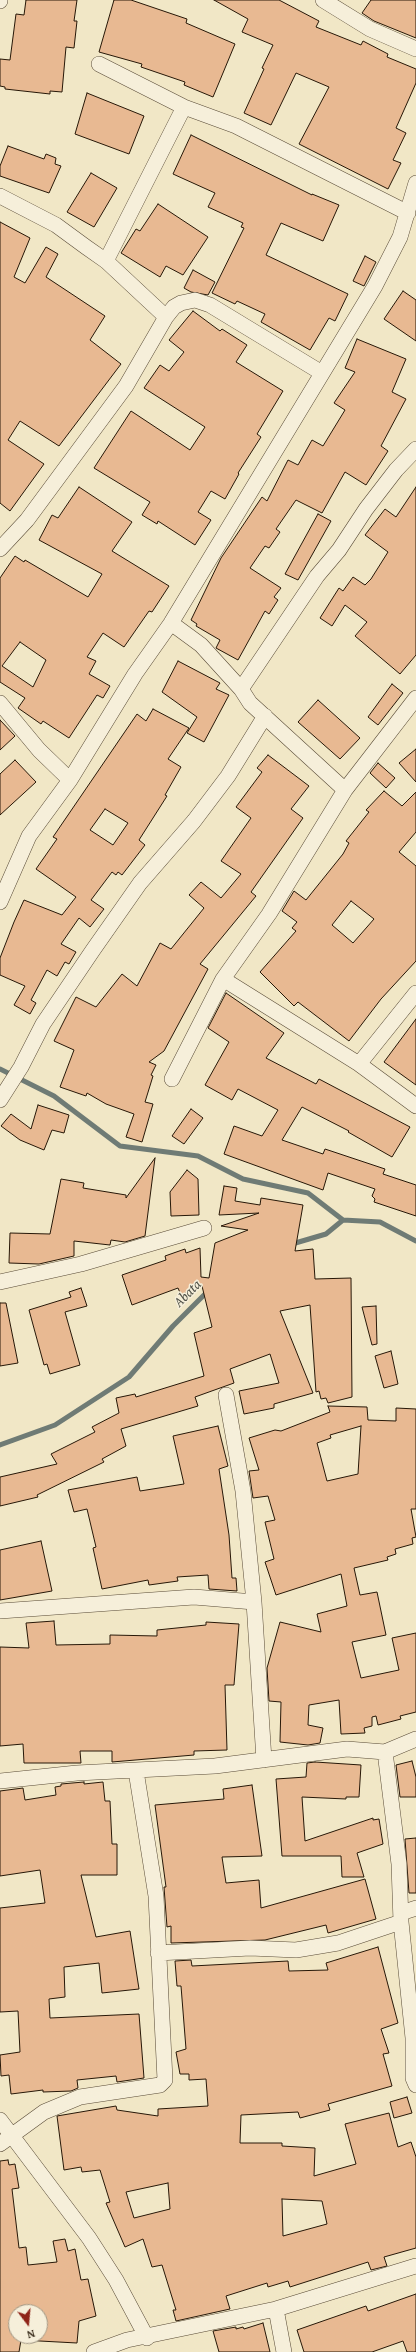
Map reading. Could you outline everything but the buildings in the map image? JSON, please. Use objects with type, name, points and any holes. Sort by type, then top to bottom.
[{"type":"street","points":[[323,0],[370,29],[416,49]]},
{"type":"street","points":[[99,64],[184,107],[236,126],[408,213]]},
{"type":"street","points":[[106,261],[184,107]]},
{"type":"street","points":[[0,902],[29,836],[70,780],[135,674],[171,623],[205,564],[277,450],[388,263],[408,213],[416,183]]},
{"type":"street","points":[[0,196],[56,225],[106,261],[166,317]]},
{"type":"street","points":[[0,549],[27,520],[126,386],[166,317],[174,307],[181,303],[195,300],[203,301],[322,373]]},
{"type":"street","points":[[240,689],[317,576],[339,550],[366,509],[392,475],[416,449]]},
{"type":"street","points":[[171,623],[201,645],[240,689],[250,703],[345,790]]},
{"type":"street","points":[[172,1079],[223,979],[269,914],[345,790],[416,698]]},
{"type":"street","points":[[0,703],[39,750],[70,780]]},
{"type":"street","points":[[3,1095],[21,1067],[43,1024],[93,950],[140,883],[194,821],[228,776],[265,716]]},
{"type":"street","points":[[223,979],[359,1064],[416,1106]]},
{"type":"street","points":[[359,1064],[416,993]]},
{"type":"street","points":[[0,1282],[81,1264],[204,1228]]},
{"type":"street","points":[[226,1395],[243,1492],[254,1602],[264,1760]]},
{"type":"street","points":[[0,1611],[194,1597],[225,1598],[254,1602]]},
{"type":"street","points":[[0,1781],[77,1773],[136,1771],[264,1760],[347,1749],[385,1752],[416,1739]]},
{"type":"street","points":[[385,1752],[399,1864],[401,1918],[413,2038],[415,2080]]},
{"type":"street","points":[[5,2140],[44,2112],[80,2097],[160,2085],[165,2080],[156,1896],[136,1771]]},
{"type":"street","points":[[158,1953],[250,1948],[296,1950],[338,1943],[401,1918],[416,1908]]},
{"type":"street","points":[[0,2120],[5,2140],[89,2238],[116,2280],[147,2338]]},
{"type":"street","points":[[94,2352],[127,2340],[147,2338],[276,2309],[416,2266]]},
{"type":"street","points":[[276,2309],[284,2352]]},
{"type":"waterway","points":[[0,1069],[54,1096],[120,1146],[198,1156],[243,1179],[308,1193],[343,1220]]},
{"type":"waterway","name":"Abata","points":[[292,1244],[326,1234],[343,1220],[380,1222],[416,1241]]},
{"type":"waterway","name":"Abata","points":[[0,1445],[55,1425],[129,1377],[173,1326],[209,1290]]}]
